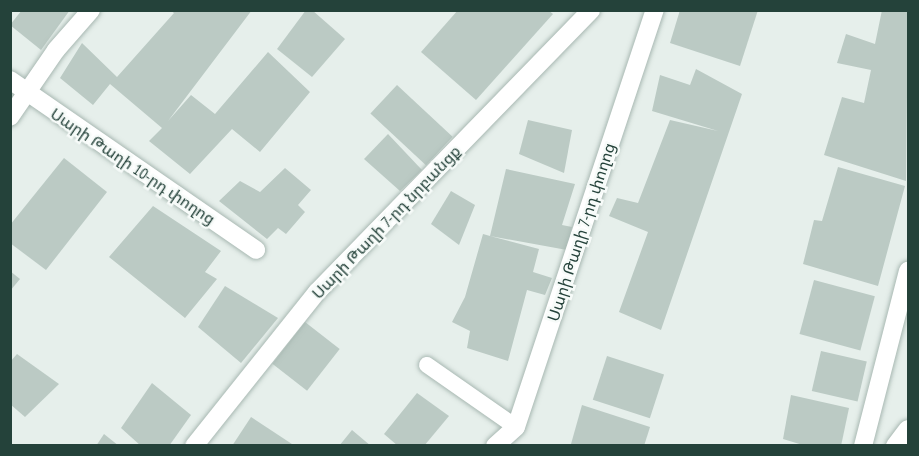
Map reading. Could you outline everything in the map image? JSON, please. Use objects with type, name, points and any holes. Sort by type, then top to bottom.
[{"type":"street","points":[[10,117],[29,94],[56,50],[91,10]]},
{"type":"street","name":"Սարի Թաղի 7-րդ նրբանցք","points":[[194,446],[317,292],[591,10]]},
{"type":"street","name":"Սարի Թաղի 7-րդ փողոց","points":[[495,446],[516,427],[655,10]]},
{"type":"street","name":"Սարի Թաղի 10-րդ փողոց","points":[[10,80],[256,250]]},
{"type":"street","points":[[863,446],[909,271]]},
{"type":"street","points":[[895,446],[909,429]]},
{"type":"lane","points":[[427,365],[516,427]]},
{"type":"building","points":[[22,10],[70,10],[41,50],[10,25]]},
{"type":"building","points":[[170,10],[252,10],[168,121],[191,95],[215,114],[268,52],[310,92],[260,152],[232,129],[190,174],[149,141],[162,128],[110,84],[93,105],[60,78],[82,43],[117,77],[174,13]]},
{"type":"building","points":[[306,10],[312,10],[345,39],[312,77],[277,49]]},
{"type":"building","points":[[458,10],[548,10],[553,14],[476,100],[421,52]]},
{"type":"building","points":[[680,10],[758,10],[740,66],[670,43]]},
{"type":"building","points":[[882,10],[908,10],[906,181],[824,155],[842,97],[864,103],[871,70],[837,63],[846,34],[875,44]]},
{"type":"building","points":[[696,69],[742,94],[661,330],[619,312],[648,232],[609,216],[617,198],[638,203],[670,120],[718,131],[652,111],[660,75],[690,85]]},
{"type":"building","points":[[397,85],[453,137],[426,165],[370,114]]},
{"type":"building","points":[[528,120],[572,130],[564,173],[519,154]]},
{"type":"building","points":[[388,134],[422,170],[400,191],[364,159]]},
{"type":"building","points":[[64,158],[107,192],[46,270],[10,243],[10,225]]},
{"type":"building","points":[[838,167],[905,186],[878,286],[803,264],[814,220],[822,221]]},
{"type":"building","points":[[285,168],[311,190],[298,205],[305,212],[286,234],[278,228],[267,239],[219,201],[240,181],[260,192]]},
{"type":"building","points":[[506,169],[575,184],[562,225],[572,227],[567,250],[490,236]]},
{"type":"building","points":[[451,191],[475,205],[459,245],[431,224]]},
{"type":"building","points":[[153,206],[221,251],[205,272],[217,279],[185,318],[109,257]]},
{"type":"building","points":[[483,234],[539,249],[533,272],[552,278],[545,295],[527,290],[508,361],[467,348],[470,331],[452,322],[465,297]]},
{"type":"building","points":[[10,271],[20,279],[10,291]]},
{"type":"building","points":[[814,280],[875,296],[860,350],[800,334]]},
{"type":"building","points":[[225,286],[278,318],[241,363],[198,327]]},
{"type":"building","points":[[305,322],[340,349],[307,391],[272,364]]},
{"type":"building","points":[[821,351],[867,362],[858,402],[812,391]]},
{"type":"building","points":[[17,354],[59,384],[25,417],[10,404],[10,362]]},
{"type":"building","points":[[607,356],[664,375],[650,418],[593,400]]},
{"type":"building","points":[[152,383],[191,415],[169,446],[141,446],[121,428]]},
{"type":"building","points":[[417,393],[449,416],[424,446],[398,446],[384,434]]},
{"type":"building","points":[[791,395],[849,408],[841,446],[806,446],[783,439]]},
{"type":"building","points":[[582,405],[650,427],[644,446],[571,444]]},
{"type":"building","points":[[251,417],[295,446],[232,446]]},
{"type":"building","points":[[352,430],[371,446],[339,446]]},
{"type":"building","points":[[104,434],[119,446],[96,446]]}]
